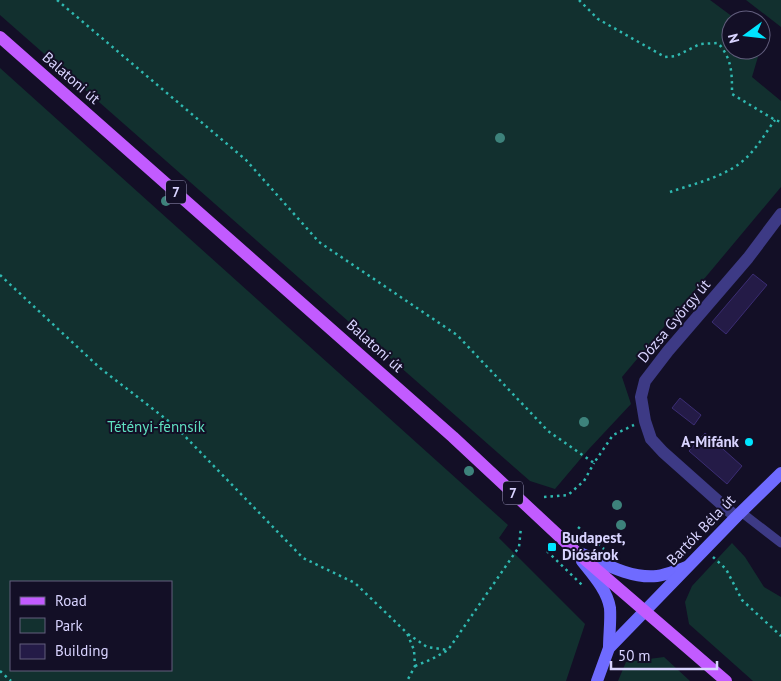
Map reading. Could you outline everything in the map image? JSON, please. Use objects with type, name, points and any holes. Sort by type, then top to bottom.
[{"type":"main road","name":"Balatoni út","points":[[0,37],[453,437],[574,550],[726,681]]},
{"type":"street","name":"Dózsa György út","points":[[738,515],[663,452],[652,440],[645,421],[641,397],[645,381],[668,351],[748,258],[781,214]]},
{"type":"street","name":"Bartók Béla út","points":[[646,611],[781,473]]},
{"type":"street","points":[[574,550],[632,574],[658,576],[687,567]]},
{"type":"street","points":[[574,550],[598,582],[607,598],[610,609],[609,648],[597,681]]},
{"type":"street","points":[[609,648],[646,611]]},
{"type":"lane","points":[[738,515],[781,543]]},
{"type":"path","points":[[57,0],[246,160],[319,242],[457,335],[548,431],[594,463]]},
{"type":"path","points":[[579,0],[598,19],[665,57],[676,56],[700,44],[718,43],[728,54],[732,73],[732,94],[781,122]]},
{"type":"path","points":[[670,192],[714,177],[735,167],[748,156],[775,120]]},
{"type":"path","points":[[0,275],[100,368],[174,426],[303,558],[355,583],[407,633],[427,647],[448,650]]},
{"type":"path","points":[[544,497],[568,495],[584,480],[613,436],[628,427],[645,421]]},
{"type":"path","points":[[415,666],[448,650],[519,546],[520,527]]},
{"type":"path","points":[[705,549],[726,570],[742,600],[781,636]]},
{"type":"path","points":[[547,551],[589,592]]},
{"type":"path","points":[[407,633],[414,650],[415,666],[407,681]]},
{"type":"path","points":[[0,672],[11,681]]},
{"type":"green space","points":[[0,0],[710,0],[724,10],[721,10],[721,60],[757,60],[752,77],[781,101],[781,187],[622,377],[631,404],[555,489],[530,481],[0,15]]},
{"type":"green space","points":[[746,0],[781,0],[781,27],[771,19],[771,10],[759,10]]},
{"type":"green space","name":"Tétényi-fennsík","points":[[0,68],[508,525],[499,538],[585,624],[566,681],[0,681]]},
{"type":"green space","points":[[732,543],[745,557],[764,587],[781,597],[781,681],[753,681],[689,624],[685,602],[692,586]]},
{"type":"green space","points":[[664,657],[690,681],[618,681],[626,662]]},
{"type":"building","points":[[753,274],[767,285],[726,334],[712,322]]},
{"type":"building","points":[[680,398],[701,415],[694,425],[672,408]]},
{"type":"building","points":[[705,433],[742,466],[727,484],[689,451]]},
{"type":"place","name":"A-Mifánk","points":[[749,442]]},
{"type":"place","name":"Budapest, Diósárok","points":[[552,547]]}]
